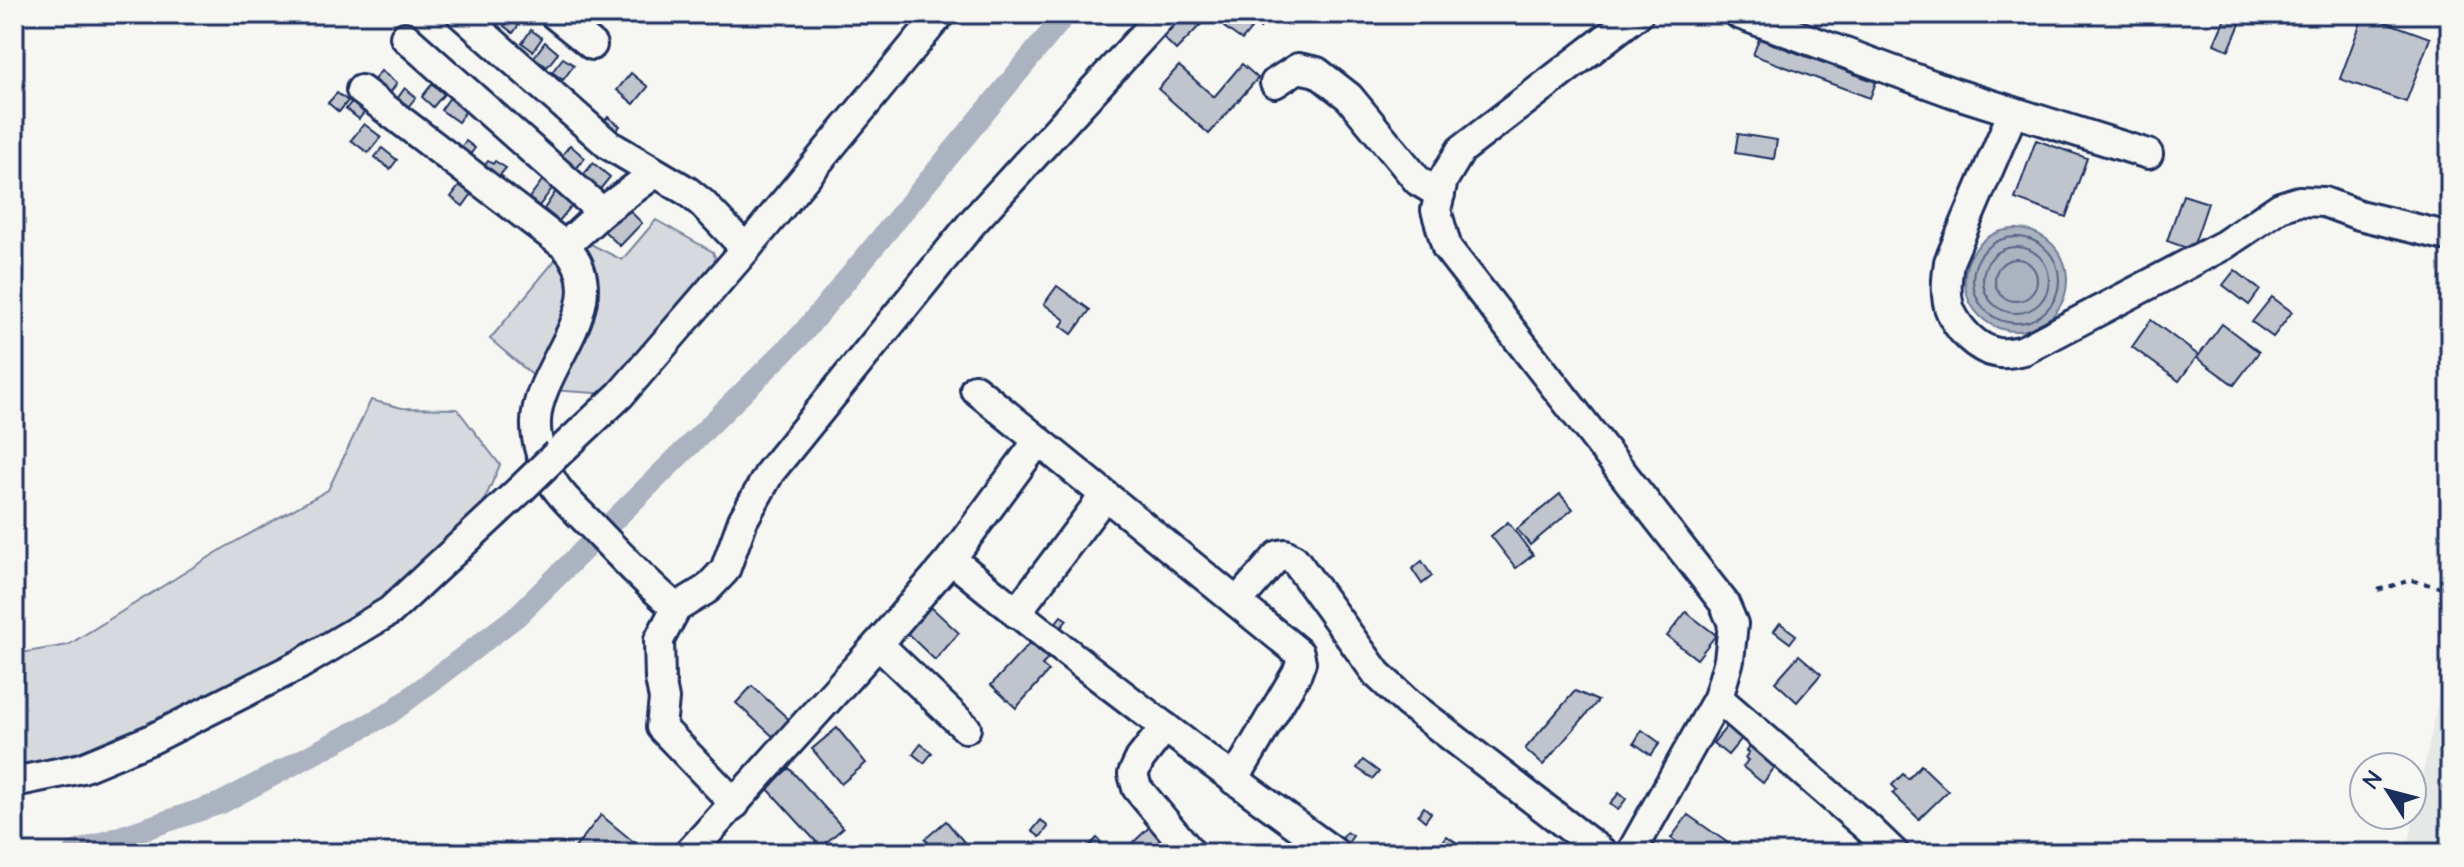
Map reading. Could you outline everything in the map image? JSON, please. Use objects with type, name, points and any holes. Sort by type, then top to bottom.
[{"type":"street","points":[[461,14],[591,131],[626,157],[702,203],[746,249]]},
{"type":"street","points":[[554,14],[592,45]]},
{"type":"street","points":[[14,782],[82,768],[152,739],[299,665],[390,611],[620,395],[746,249],[940,14]]},
{"type":"street","points":[[735,804],[661,727],[664,699],[659,640],[676,608],[707,589],[725,570],[743,520],[770,472],[972,223],[1163,14]]},
{"type":"street","points":[[1631,853],[1718,698],[1729,660],[1733,624],[1724,603],[1447,248],[1436,210],[1443,180],[1461,150],[1638,14]]},
{"type":"street","points":[[1739,14],[2013,112],[2148,154]]},
{"type":"street","points":[[405,37],[602,212]]},
{"type":"street","points":[[1275,83],[1298,68],[1317,72],[1349,97],[1418,181],[1440,194]]},
{"type":"street","points":[[361,90],[565,246],[580,266],[582,301],[578,319],[541,399],[536,422],[541,454],[558,490],[651,588],[676,608]]},
{"type":"street","points":[[2013,112],[1949,262],[1946,282],[1949,306],[1956,322],[1972,340],[1987,350],[2002,354],[2024,350],[2224,245],[2280,207],[2299,201],[2324,202],[2359,215],[2450,237]]},
{"type":"street","points":[[565,246],[602,212],[655,173]]},
{"type":"street","points":[[975,389],[1299,653],[1301,662],[1297,673],[1234,780]]},
{"type":"street","points":[[689,853],[951,559],[1038,441]]},
{"type":"street","points":[[1016,613],[1105,495]]},
{"type":"street","points":[[1237,602],[1279,555],[1294,559],[1377,674],[1408,703],[1603,853]]},
{"type":"street","points":[[951,559],[1016,613],[1234,780],[1335,853]]},
{"type":"street","points":[[878,644],[966,728]]},
{"type":"street","points":[[1718,698],[1894,853]]},
{"type":"street","points":[[1165,727],[1140,759],[1133,774],[1137,788],[1191,853]]},
{"type":"path","points":[[2378,590],[2411,580],[2450,590]]},
{"type":"path","points":[[2444,815],[2450,809]]},
{"type":"shaded area","points":[[656,220],[713,252],[719,268],[610,394],[550,390],[490,339],[575,236],[622,260]]},
{"type":"shaded area","points":[[371,400],[402,408],[457,409],[500,465],[473,526],[376,610],[103,754],[14,773],[14,654],[68,645],[224,548],[328,490]]},
{"type":"shaded area","points":[[2450,641],[2450,853],[2407,853],[2411,831],[2428,831],[2428,751]]},
{"type":"water","points":[[2016,229],[2036,232],[2059,251],[2064,260],[2067,280],[2064,300],[2045,323],[2036,328],[2016,331],[1996,328],[1973,309],[1968,300],[1965,280],[1968,260],[1987,237],[1996,232]]},
{"type":"building","points":[[512,14],[523,19],[513,33],[504,26]]},
{"type":"building","points":[[1166,14],[1211,14],[1176,50],[1153,27]]},
{"type":"building","points":[[1242,14],[1271,14],[1260,28]]},
{"type":"building","points":[[2124,14],[2151,14],[2148,23]]},
{"type":"building","points":[[2227,14],[2242,19],[2229,50],[2214,44]]},
{"type":"building","points":[[2364,14],[2430,38],[2406,102],[2340,79]]},
{"type":"building","points":[[1234,15],[1251,29],[1242,40],[1224,27]]},
{"type":"building","points":[[531,30],[542,38],[533,51],[522,43]]},
{"type":"building","points":[[1759,39],[1876,82],[1870,98],[1753,55]]},
{"type":"building","points":[[545,42],[558,53],[547,67],[534,57]]},
{"type":"building","points":[[563,58],[574,65],[563,80],[552,72]]},
{"type":"building","points":[[1242,64],[1258,78],[1209,134],[1158,89],[1179,66],[1214,97]]},
{"type":"building","points":[[381,71],[397,83],[390,93],[373,81]]},
{"type":"building","points":[[631,73],[648,87],[634,104],[617,90]]},
{"type":"building","points":[[432,84],[444,94],[433,107],[422,97]]},
{"type":"building","points":[[405,88],[416,97],[408,107],[397,99]]},
{"type":"building","points":[[337,93],[348,101],[339,112],[328,103]]},
{"type":"building","points":[[453,93],[470,105],[458,122],[441,110]]},
{"type":"building","points":[[357,95],[370,105],[359,119],[346,109]]},
{"type":"building","points":[[608,117],[620,126],[613,135],[601,126]]},
{"type":"building","points":[[364,124],[381,137],[368,153],[351,140]]},
{"type":"building","points":[[1738,134],[1777,140],[1774,159],[1735,153]]},
{"type":"building","points":[[2036,140],[2087,158],[2066,217],[2015,199]]},
{"type":"building","points":[[466,141],[475,148],[466,160],[457,153]]},
{"type":"building","points":[[570,145],[585,158],[571,175],[556,163]]},
{"type":"building","points":[[382,148],[397,160],[390,169],[375,157]]},
{"type":"building","points":[[488,161],[493,164],[495,161],[506,168],[500,175],[503,177],[500,181],[481,170]]},
{"type":"building","points":[[593,163],[610,177],[597,193],[580,179]]},
{"type":"building","points":[[544,178],[554,186],[539,206],[529,198]]},
{"type":"building","points":[[462,182],[474,191],[463,206],[451,197]]},
{"type":"building","points":[[556,191],[573,204],[559,221],[544,209]]},
{"type":"building","points":[[2183,195],[2208,203],[2192,250],[2167,241]]},
{"type":"building","points":[[624,205],[642,223],[620,246],[602,229]]},
{"type":"building","points":[[2235,270],[2260,290],[2249,305],[2223,285]]},
{"type":"building","points":[[1057,286],[1090,310],[1072,334],[1061,326],[1065,320],[1044,304]]},
{"type":"building","points":[[2272,297],[2292,312],[2273,337],[2252,322]]},
{"type":"building","points":[[2151,320],[2198,355],[2179,381],[2132,347]]},
{"type":"building","points":[[2222,324],[2259,352],[2234,385],[2197,358]]},
{"type":"building","points":[[1560,494],[1573,509],[1530,545],[1517,529]]},
{"type":"building","points":[[1508,522],[1533,555],[1516,568],[1491,536]]},
{"type":"building","points":[[1422,561],[1432,576],[1422,584],[1412,569]]},
{"type":"building","points":[[931,607],[959,633],[935,660],[907,633]]},
{"type":"building","points":[[1686,612],[1716,635],[1697,659],[1667,636]]},
{"type":"building","points":[[1061,616],[1067,620],[1059,630],[1053,626]]},
{"type":"building","points":[[1780,623],[1796,635],[1790,643],[1774,631]]},
{"type":"building","points":[[1030,643],[1048,659],[1042,665],[1049,671],[1016,708],[991,685]]},
{"type":"building","points":[[1799,655],[1821,674],[1797,702],[1775,682]]},
{"type":"building","points":[[752,686],[792,722],[776,739],[736,703]]},
{"type":"building","points":[[1575,691],[1598,701],[1543,765],[1525,749]]},
{"type":"building","points":[[1729,724],[1744,736],[1728,755],[1713,743]]},
{"type":"building","points":[[837,728],[866,763],[841,784],[812,749]]},
{"type":"building","points":[[1642,730],[1660,743],[1651,755],[1634,743]]},
{"type":"building","points":[[1754,740],[1780,760],[1763,783],[1743,767],[1748,760],[1745,758],[1749,752],[1746,751]]},
{"type":"building","points":[[921,744],[932,753],[924,763],[913,754]]},
{"type":"building","points":[[1363,760],[1379,772],[1373,779],[1357,768]]},
{"type":"building","points":[[1921,765],[1948,791],[1919,819],[1893,794],[1897,790],[1892,785],[1903,774],[1908,779]]},
{"type":"building","points":[[789,768],[843,828],[821,847],[767,788]]},
{"type":"building","points":[[1619,793],[1626,799],[1618,810],[1610,804]]},
{"type":"building","points":[[1424,807],[1431,813],[1425,821],[1418,815]]},
{"type":"building","points":[[601,815],[646,852],[571,853]]},
{"type":"building","points":[[1688,815],[1728,843],[1721,853],[1692,853],[1671,838]]},
{"type":"building","points":[[1041,820],[1048,827],[1040,837],[1032,831]]},
{"type":"building","points":[[946,821],[964,842],[952,853],[937,853],[925,839]]},
{"type":"building","points":[[1155,822],[1166,834],[1158,842],[1165,850],[1162,853],[1122,853]]},
{"type":"building","points":[[1347,832],[1353,836],[1347,844],[1341,840]]},
{"type":"building","points":[[1447,836],[1466,849],[1463,853],[1435,853]]},
{"type":"building","points":[[1097,838],[1111,853],[1082,853]]},
{"type":"building","points":[[1478,843],[1492,853],[1471,853]]},
{"type":"building","points":[[830,844],[838,853],[820,853]]},
{"type":"waterway","points":[[73,853],[221,803],[390,713],[517,616],[802,334],[1066,14]]}]
